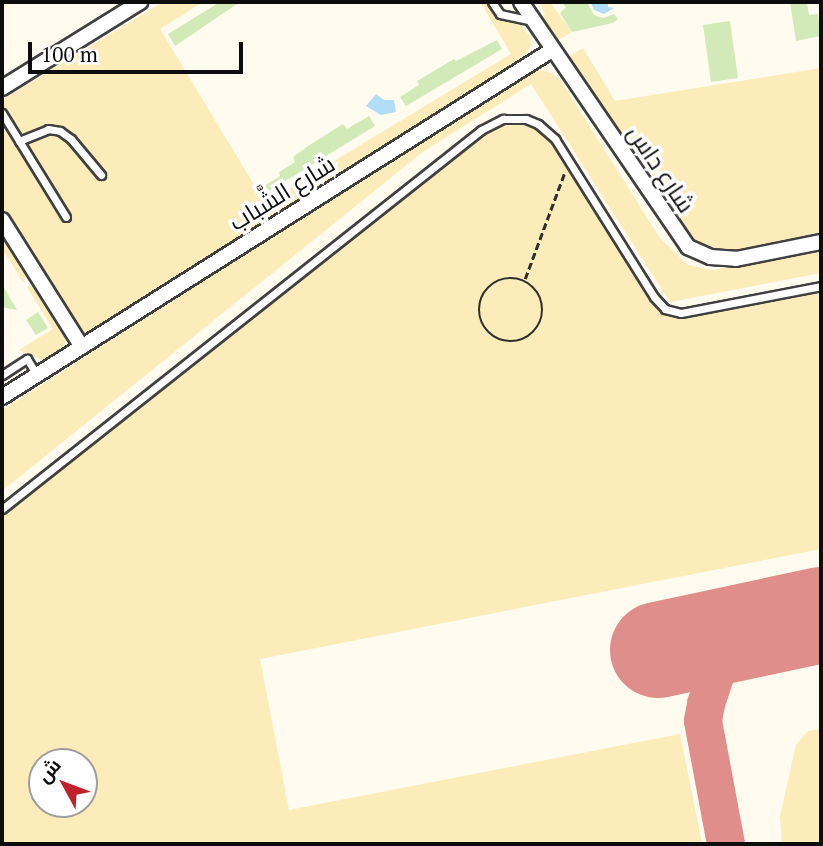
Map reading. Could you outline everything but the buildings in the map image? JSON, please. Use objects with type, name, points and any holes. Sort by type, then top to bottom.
[{"type":"street","points":[[2,89],[140,2]]},
{"type":"street","name":"شارع داس","points":[[521,2],[688,247],[710,257],[736,259],[821,242]]},
{"type":"street","name":"شارع الشَّباب","points":[[2,397],[552,50]]},
{"type":"street","points":[[2,220],[82,347]]},
{"type":"lane","points":[[492,2],[500,14],[534,22]]},
{"type":"lane","points":[[2,113],[66,217]]},
{"type":"lane","points":[[2,509],[491,123],[514,118],[538,124],[555,139],[654,298],[665,309],[681,313],[821,286]]},
{"type":"lane","points":[[19,141],[48,129],[60,131],[101,175]]},
{"type":"lane","points":[[2,375],[27,359],[37,375]]},
{"type":"path","points":[[524,280],[569,161]]},
{"type":"path","points":[[502,279],[524,280],[540,296],[542,318],[530,336],[508,342],[497,339],[488,333],[479,313],[484,291],[502,279]]},
{"type":"green space","points":[[220,2],[240,2],[175,46],[168,34]]},
{"type":"green space","points":[[561,2],[587,2],[594,15],[604,18],[614,14],[618,19],[613,23],[572,32],[560,13],[566,7]]},
{"type":"green space","points":[[790,2],[807,2],[809,15],[818,14],[821,36],[796,41]]},
{"type":"green space","points":[[730,21],[738,78],[711,82],[703,25]]},
{"type":"green space","points":[[497,40],[502,49],[406,106],[400,97],[419,85],[417,81],[454,59],[456,61]]},
{"type":"green space","points":[[369,116],[375,126],[264,194],[261,188],[295,162],[293,157],[343,124],[347,129]]},
{"type":"green space","points":[[2,284],[17,310],[2,307]]},
{"type":"green space","points":[[38,312],[48,328],[36,335],[26,320]]},
{"type":"sand","points":[[163,2],[203,2],[160,29],[265,203],[511,54],[480,2],[487,2],[499,19],[520,24],[530,36],[531,44],[526,54],[325,187],[85,335],[2,207],[2,100]]},
{"type":"sand","points":[[539,2],[550,2],[572,32],[555,42],[539,18],[545,14]]},
{"type":"sand","points":[[583,48],[615,101],[821,68],[821,233],[731,251],[719,251],[685,238],[565,59]]},
{"type":"sand","points":[[534,69],[552,73],[561,81],[660,238],[688,265],[713,270],[821,249],[821,273],[670,302],[531,84],[424,151],[2,491],[2,410]]},
{"type":"sand","points":[[512,118],[533,123],[553,140],[656,304],[671,315],[689,314],[821,287],[821,549],[260,659],[289,810],[680,734],[702,844],[2,844],[2,516],[436,170],[497,125]]},
{"type":"sand","points":[[2,233],[27,273],[23,282],[2,248]]},
{"type":"sand","points":[[27,287],[36,287],[66,339],[61,356],[49,363],[19,350],[53,329]]},
{"type":"sand","points":[[821,729],[821,844],[782,844],[780,816],[796,745],[808,731]]},
{"type":"water","points":[[608,2],[608,7],[614,8],[604,14],[594,10],[591,3]]},
{"type":"water","points":[[376,94],[384,100],[394,100],[396,112],[381,115],[366,106]]},
{"type":"taxiway","points":[[726,844],[703,721],[706,704],[717,670],[727,657],[744,643],[777,624]]},
{"type":"runway","points":[[658,650],[821,615]]}]
